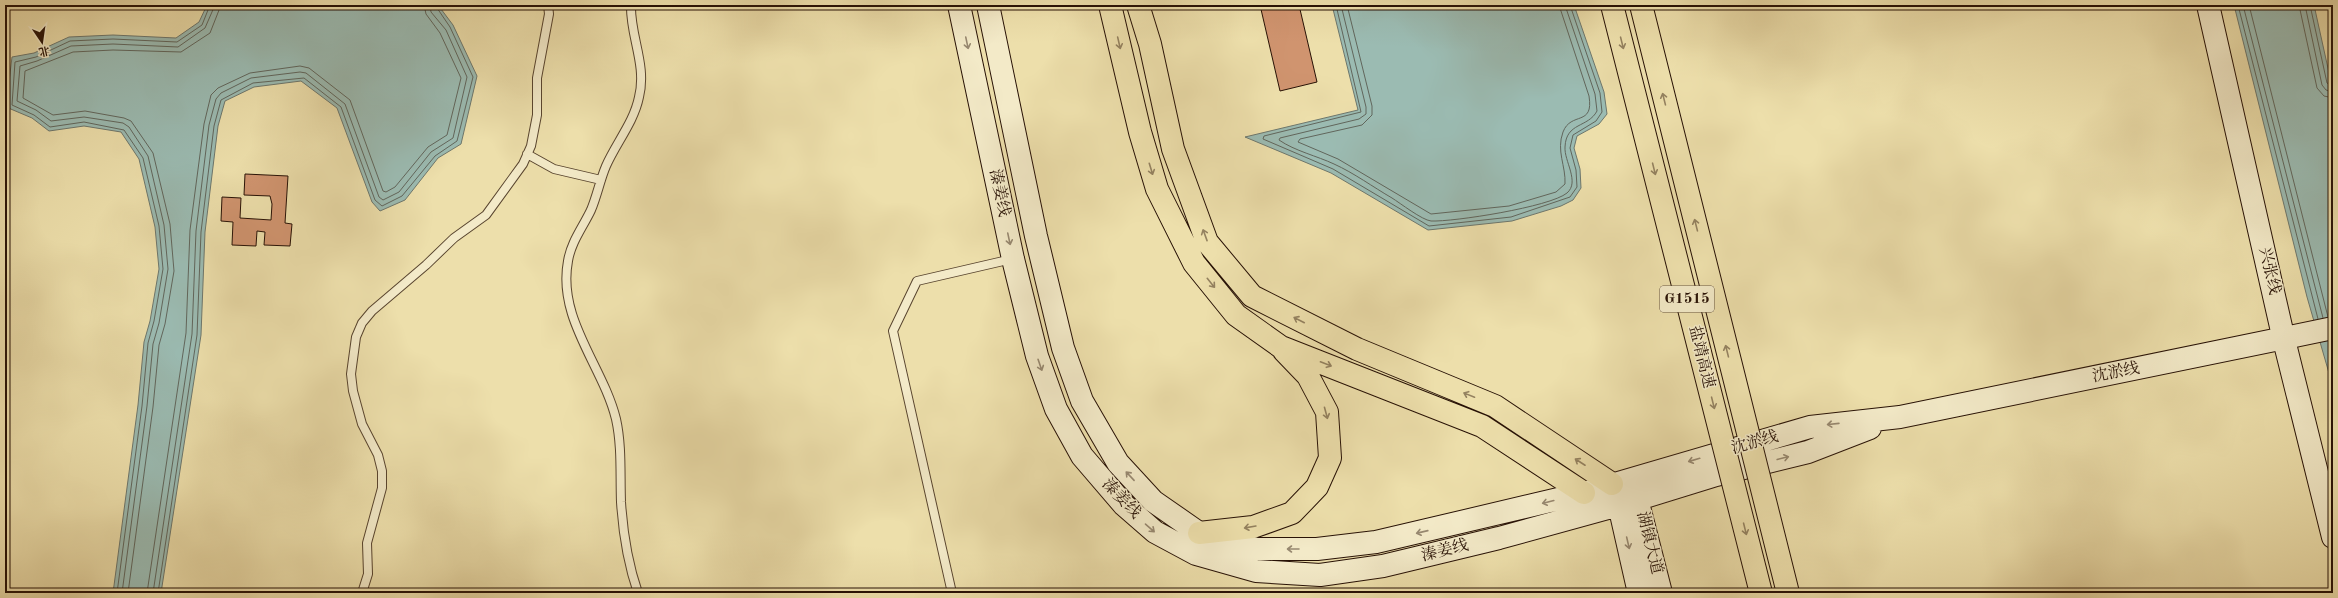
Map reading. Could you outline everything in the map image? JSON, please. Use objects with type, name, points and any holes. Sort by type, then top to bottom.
[{"type":"highway","points":[[1110,5],[1140,132],[1157,189],[1194,263],[1236,315],[1281,347],[1308,376],[1327,412],[1330,458],[1317,487],[1292,513],[1253,527],[1199,532]]},
{"type":"highway","points":[[1138,5],[1150,44],[1173,149],[1208,242],[1252,296],[1357,349],[1495,406],[1612,484]]},
{"type":"highway","name":"盐靖高速","points":[[1612,5],[1760,593]]},
{"type":"highway","name":"盐靖高速","points":[[1641,5],[1788,593]]},
{"type":"highway","points":[[1281,347],[1482,426],[1584,493]]},
{"type":"main road","name":"溱姜线","points":[[959,5],[1013,259],[1044,376],[1056,409],[1082,456],[1124,505],[1155,532],[1196,554],[1256,571],[1320,575],[1383,566],[1499,538],[1628,502]]},
{"type":"main road","name":"溱姜线","points":[[988,5],[1036,236],[1063,348],[1082,401],[1118,463],[1153,501],[1199,532],[1257,549],[1317,549],[1376,542],[1584,493],[1612,484]]},
{"type":"main road","name":"兴张线","points":[[2208,5],[2293,338],[2333,537]]},
{"type":"main road","name":"沈淤线","points":[[1612,484],[1810,427],[1900,417],[2293,338],[2333,328]]},
{"type":"main road","name":"沈淤线","points":[[1628,502],[1716,475],[1808,452],[1900,417]]},
{"type":"main road","name":"湖镇大道","points":[[1612,484],[1628,502],[1661,593]]},
{"type":"main road","points":[[1584,493],[1628,502]]},
{"type":"main road","name":"湖镇大道","points":[[1628,502],[1639,593]]},
{"type":"lane","points":[[362,593],[368,574],[367,543],[382,488],[382,471],[378,455],[362,424],[353,391],[351,374],[356,337],[362,323],[372,310],[454,238],[486,215],[523,164],[528,154],[536,115],[537,78],[549,14],[548,5]]},
{"type":"lane","points":[[631,5],[642,76],[639,98],[626,130],[606,166],[590,210],[575,237],[568,262],[568,294],[574,323],[610,400],[616,419],[620,449],[621,503],[628,556],[638,593]]},
{"type":"lane","points":[[528,154],[554,169],[601,180]]},
{"type":"lane","points":[[952,593],[893,331],[917,281],[1013,259]]},
{"type":"water","points":[[207,5],[438,5],[453,25],[477,76],[461,144],[438,158],[405,200],[380,211],[372,202],[337,108],[301,81],[254,87],[225,101],[218,126],[205,232],[201,335],[161,593],[113,593],[138,405],[144,342],[150,321],[159,269],[155,227],[139,159],[121,132],[84,126],[49,131],[32,118],[6,107],[12,57],[34,53],[69,37],[113,35],[176,38],[199,22]]},
{"type":"water","points":[[1332,5],[1574,5],[1604,92],[1607,114],[1599,124],[1577,136],[1574,148],[1580,169],[1581,188],[1573,200],[1561,206],[1512,221],[1428,230],[1331,173],[1245,137],[1358,110]]},
{"type":"water","points":[[2234,5],[2314,5],[2333,91],[2333,387],[2307,297]]},
{"type":"building","points":[[1260,5],[1299,5],[1317,82],[1280,91]]},
{"type":"building","points":[[245,174],[288,176],[285,223],[292,224],[290,246],[264,245],[265,232],[257,231],[256,246],[232,245],[233,222],[221,221],[222,197],[241,198],[240,218],[271,220],[272,204],[270,196],[244,195]]}]
